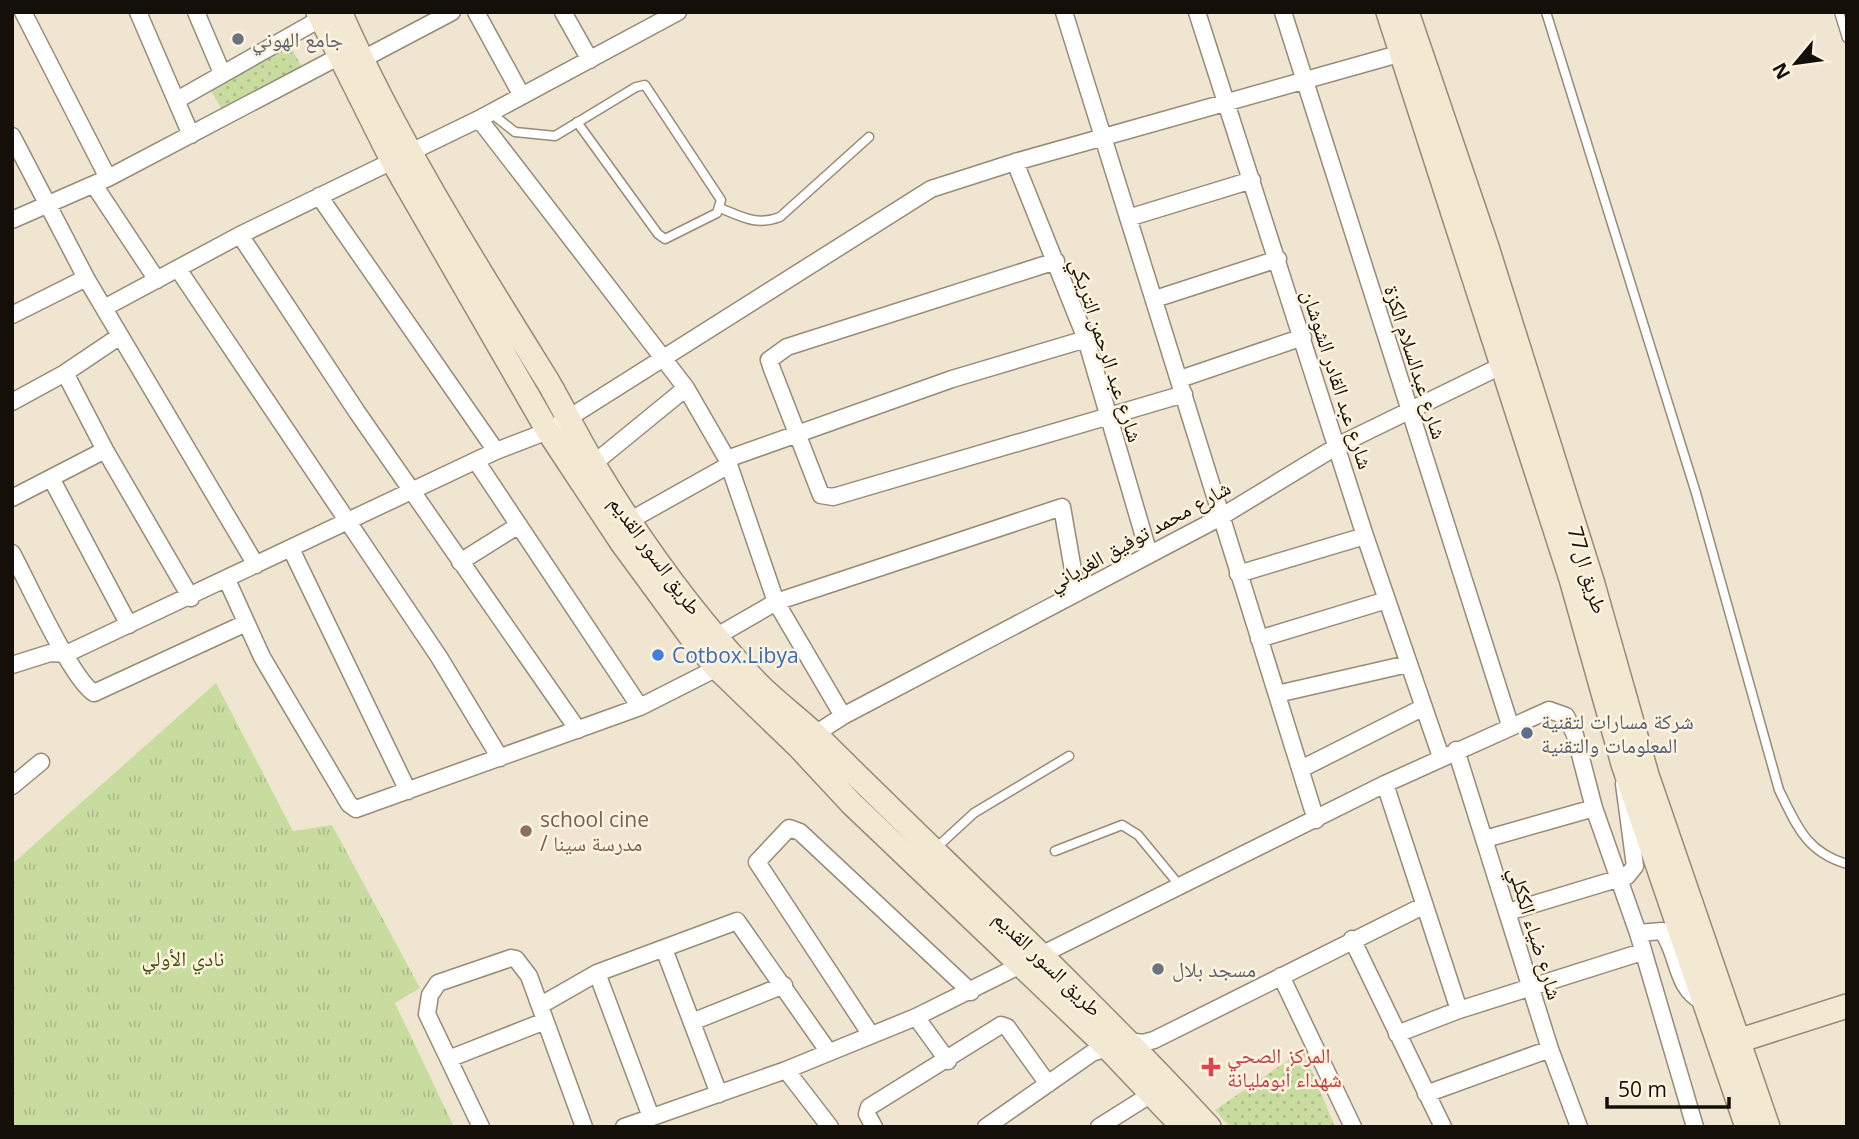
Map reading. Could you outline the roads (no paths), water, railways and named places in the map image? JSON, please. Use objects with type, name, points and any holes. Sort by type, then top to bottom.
[{"type":"main road","name":"طريق ال77","points":[[1388,12],[1477,250],[1593,584],[1647,775],[1768,1127]]},
{"type":"main road","name":"طريق ال77","points":[[1407,12],[1477,250],[1503,365],[1571,579],[1623,764],[1747,1127]]},
{"type":"main road","name":"طريق السور القديم","points":[[326,14],[548,430],[622,543],[717,668],[807,740],[933,851],[1031,960]]},
{"type":"main road","name":"طريق السور القديم","points":[[401,156],[464,247],[570,418],[593,464],[629,521],[717,636],[807,740],[851,803],[1031,960],[1209,1127]]},
{"type":"main road","points":[[1738,1041],[1847,1006]]},
{"type":"main road","name":"طريق السور القديم","points":[[1118,1044],[1153,1093],[1183,1127]]},
{"type":"street","points":[[23,12],[101,182],[157,280]]},
{"type":"street","points":[[138,12],[191,135]]},
{"type":"street","points":[[196,12],[222,73]]},
{"type":"street","points":[[12,220],[46,203],[101,182],[191,135],[452,12]]},
{"type":"street","points":[[476,12],[522,96]]},
{"type":"street","points":[[563,12],[590,61]]},
{"type":"street","points":[[104,308],[240,234],[485,116],[678,12]]},
{"type":"street","points":[[1064,12],[1182,386],[1219,517],[1316,820]]},
{"type":"street","name":"شارع عبد القادر الشوشان","points":[[1198,12],[1366,536],[1441,757]]},
{"type":"street","name":"شارع عبدالسلام الكزة","points":[[1283,12],[1510,725]]},
{"type":"street","points":[[177,100],[326,14]]},
{"type":"street","points":[[12,665],[50,653],[66,654],[191,598],[496,451],[548,430],[931,189],[1015,162],[1402,53]]},
{"type":"street","points":[[485,116],[686,388],[728,462],[776,602],[843,716]]},
{"type":"street","points":[[12,136],[86,278],[256,565]]},
{"type":"street","name":"شارع عبد الرحمن التريكي","points":[[1015,162],[1086,339],[1149,554]]},
{"type":"street","points":[[1128,218],[1252,180]]},
{"type":"street","points":[[319,196],[496,451]]},
{"type":"street","points":[[240,234],[460,562],[578,730]]},
{"type":"street","points":[[1155,299],[1278,259]]},
{"type":"street","points":[[1056,261],[787,347],[773,355],[769,360],[772,369],[821,495],[833,497],[1107,417],[1303,337]]},
{"type":"street","points":[[178,269],[439,657],[500,758]]},
{"type":"street","points":[[12,315],[86,278]]},
{"type":"street","points":[[12,402],[65,373],[120,336]]},
{"type":"street","points":[[629,521],[728,462],[796,432],[952,379],[1086,339]]},
{"type":"street","name":"شارع محمد توفيق الغرياني","points":[[807,740],[843,716],[1219,517],[1339,445],[1503,365]]},
{"type":"street","points":[[65,373],[105,450],[191,598]]},
{"type":"street","points":[[593,464],[686,388]]},
{"type":"street","points":[[12,498],[105,450]]},
{"type":"street","points":[[476,461],[640,707]]},
{"type":"street","points":[[51,478],[129,625]]},
{"type":"street","points":[[717,636],[776,602],[1062,507],[1077,593]]},
{"type":"street","points":[[460,562],[519,525]]},
{"type":"street","points":[[1238,574],[1366,536]]},
{"type":"street","points":[[291,549],[408,791]]},
{"type":"street","points":[[12,554],[66,654],[86,686],[94,692],[246,622]]},
{"type":"street","points":[[227,580],[262,657],[349,804],[356,809],[364,809],[640,707],[717,668]]},
{"type":"street","points":[[1259,639],[1387,600]]},
{"type":"street","points":[[1277,694],[1408,664]]},
{"type":"street","points":[[1301,769],[1424,708]]},
{"type":"street","points":[[624,1127],[786,1070],[916,1017],[1180,886],[1208,864],[1316,820],[1441,757],[1549,710],[1566,716],[1576,735],[1594,808],[1638,933],[1695,1127]]},
{"type":"street","name":"شارع ضياء الككلي","points":[[1457,750],[1550,1049],[1579,1127]]},
{"type":"street","points":[[12,786],[41,762]]},
{"type":"street","points":[[1508,912],[1627,876],[1635,866],[1625,805],[1623,764]]},
{"type":"street","points":[[1385,784],[1459,1010]]},
{"type":"street","points":[[1485,839],[1594,808]]},
{"type":"street","points":[[870,1035],[757,862],[789,828],[800,832],[971,992]]},
{"type":"street","points":[[986,1127],[1092,1053],[1118,1044],[1154,1040],[1352,939],[1423,906]]},
{"type":"street","points":[[451,1058],[543,1013],[597,973],[737,921],[828,1051]]},
{"type":"street","points":[[1638,933],[1662,931],[1684,986],[1690,995],[1702,1001]]},
{"type":"street","points":[[1352,939],[1443,1127]]},
{"type":"street","points":[[664,949],[719,1094]]},
{"type":"street","points":[[1397,1034],[1459,1010],[1642,952]]},
{"type":"street","points":[[481,1127],[426,1009],[438,983],[510,958],[522,965],[543,1013],[584,1127]]},
{"type":"street","points":[[597,973],[652,1117]]},
{"type":"street","points":[[1281,976],[1353,1127]]},
{"type":"street","points":[[692,1022],[784,985]]},
{"type":"street","points":[[916,1017],[948,1061]]},
{"type":"street","points":[[874,1127],[867,1114],[869,1107],[948,1061],[1001,1025],[1007,1027],[1048,1084]]},
{"type":"street","points":[[1426,1094],[1550,1049]]},
{"type":"street","points":[[786,1070],[830,1127]]},
{"type":"street","points":[[1099,1127],[1153,1093]]},
{"type":"lane","points":[[1546,12],[1696,493],[1779,790],[1799,828],[1823,857],[1847,864]]},
{"type":"lane","points":[[1839,12],[1847,38]]},
{"type":"lane","points":[[485,116],[515,132],[555,136],[577,122],[636,87],[645,85],[721,200],[717,213],[665,239],[658,234],[577,122]]},
{"type":"lane","points":[[720,208],[754,223],[767,223],[780,217],[869,137]]},
{"type":"lane","points":[[933,851],[974,813],[1069,756]]},
{"type":"lane","points":[[1055,851],[1122,825],[1138,835],[1180,886]]},
{"type":"place","name":"جامع الهوني","points":[[238,39]]},
{"type":"place","name":"Cotbox.Libya","points":[[658,655]]},
{"type":"place","name":"شركة مسارات لتقنية المعلومات والتقنية","points":[[1527,733]]},
{"type":"place","name":"school cine / مدرسة سينا","points":[[526,831]]},
{"type":"place","name":"مسجد بلال","points":[[1158,969]]},
{"type":"place","name":"المركز الصحي شهداء أبومليانة","points":[[1211,1067]]},
{"type":"park label","name":"نادي الأولي","points":[[183,958]]}]
